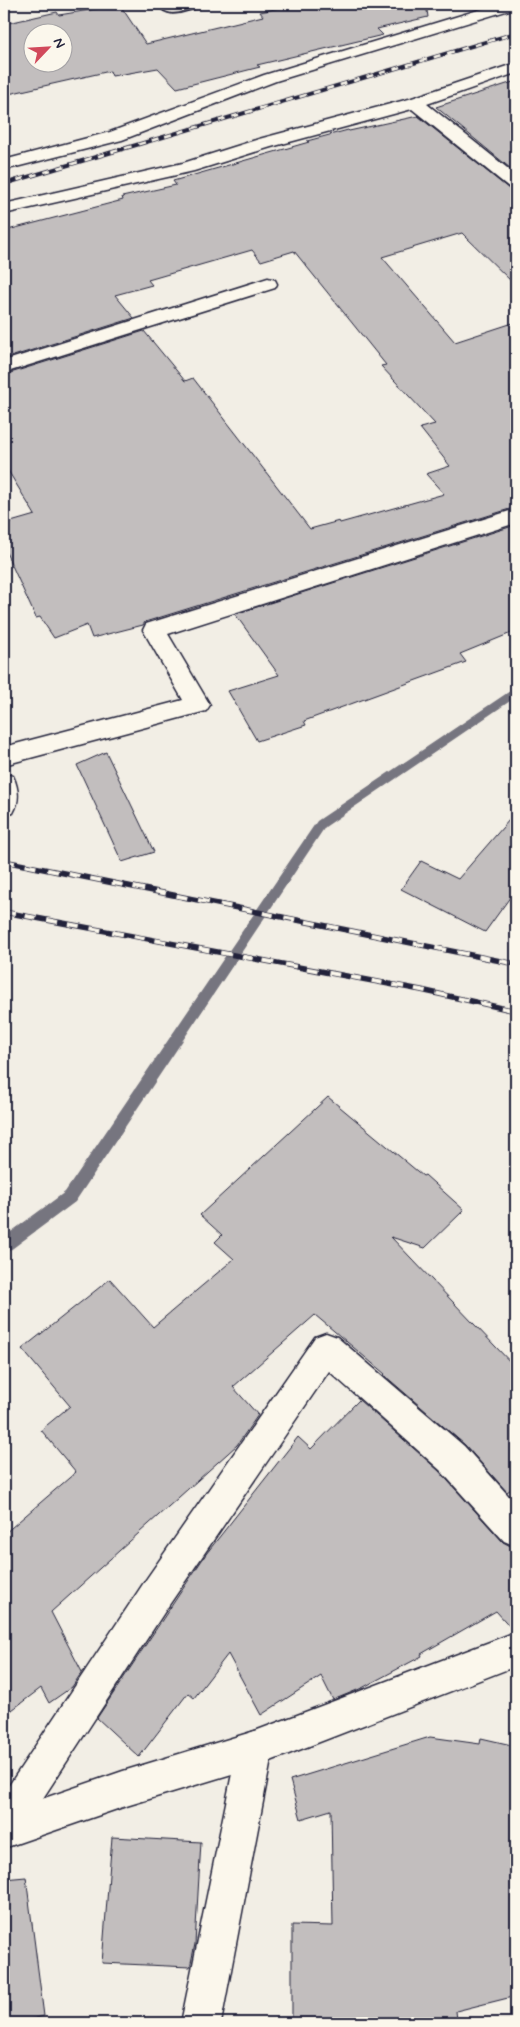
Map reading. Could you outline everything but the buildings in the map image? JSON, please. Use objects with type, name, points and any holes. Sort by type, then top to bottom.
[{"type":"street","points":[[4,165],[116,136],[270,78],[514,4]]},
{"type":"street","points":[[4,209],[188,166],[265,143],[415,103],[516,68]]},
{"type":"street","points":[[415,103],[516,184]]},
{"type":"street","points":[[4,367],[268,284]]},
{"type":"street","points":[[4,756],[198,706],[154,630],[516,516]]},
{"type":"street","points":[[4,783],[6,794],[4,806]]},
{"type":"street","points":[[4,1825],[157,1593],[326,1348],[452,1458],[516,1530]]},
{"type":"street","points":[[4,1830],[123,1789],[255,1749],[516,1649]]},
{"type":"street","points":[[201,2023],[255,1749]]},
{"type":"lane","points":[[164,4],[171,10],[193,4]]},
{"type":"waterway","points":[[4,1246],[70,1197],[321,824],[516,691]]},
{"type":"railway","points":[[4,184],[516,33]]},
{"type":"railway","points":[[4,861],[516,964]]},
{"type":"railway","points":[[4,912],[421,990],[516,1011]]}]
